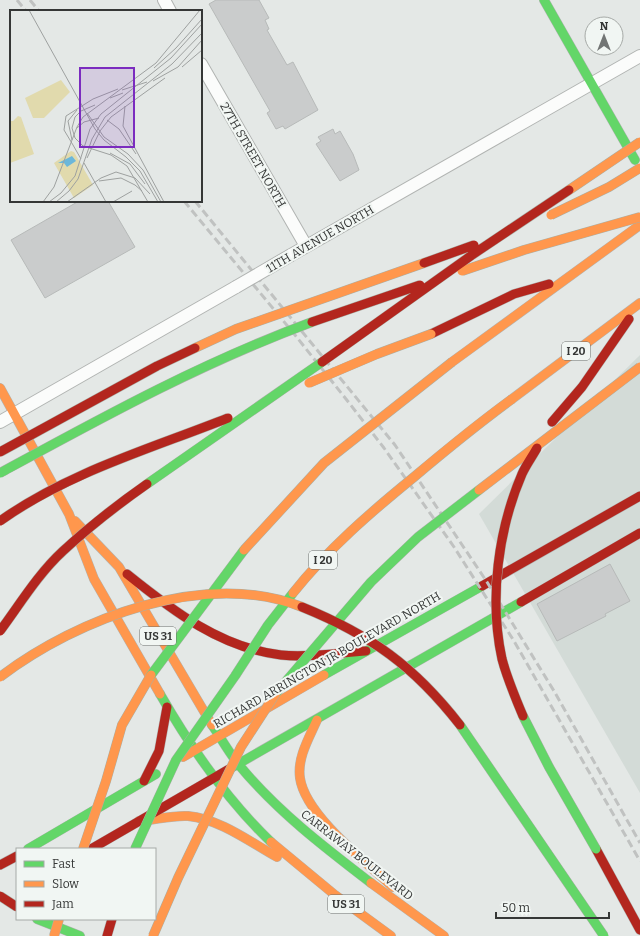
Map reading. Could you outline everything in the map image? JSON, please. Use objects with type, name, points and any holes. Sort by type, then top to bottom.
[{"type":"main road","points":[[0,452],[158,366],[236,329],[462,249],[564,210],[609,187],[640,168],[544,0]]},
{"type":"main road","points":[[0,631],[36,581],[62,552],[120,503],[391,314],[472,255],[640,142]]},
{"type":"main road","points":[[0,473],[124,406],[204,366],[255,345],[365,304],[516,253],[640,217]]},
{"type":"main road","points":[[83,848],[106,781],[122,725],[156,667],[243,551],[324,463],[452,362],[640,224]]},
{"type":"main road","points":[[0,521],[14,509],[84,474],[213,424],[377,354],[431,334],[514,294],[566,279]]},
{"type":"main road","points":[[640,303],[582,387],[552,422],[522,475],[505,527],[497,582],[498,636],[509,682],[532,734],[640,930]]},
{"type":"main road","name":"I 20","points":[[135,848],[176,760],[235,676],[268,625],[298,587],[341,541],[375,509],[477,425],[640,303]]},
{"type":"main road","points":[[153,936],[178,878],[241,747],[276,693],[299,664],[371,582],[418,537],[592,402],[640,367]]},
{"type":"main road","name":"CARRAWAY BOULEVARD","points":[[0,388],[69,514],[94,579],[167,707],[194,751],[214,779],[260,831],[302,870],[391,936]]},
{"type":"main road","name":"RICHARD ARRINGTON JR BOULEVARD NORTH","points":[[30,848],[218,736],[640,496]]},
{"type":"main road","name":"CARRAWAY BOULEVARD","points":[[69,514],[119,568],[218,736],[239,765],[288,816],[315,840],[378,889],[444,936]]},
{"type":"main road","points":[[93,848],[640,534]]},
{"type":"main road","points":[[119,568],[186,620],[216,636],[244,648],[280,655],[300,656],[366,651]]},
{"type":"main road","points":[[0,677],[14,665],[53,641],[91,624],[129,610],[200,594],[232,593],[265,596],[298,605],[332,619],[369,639],[399,661],[424,684],[451,716],[497,777],[604,936]]},
{"type":"main road","points":[[144,781],[159,751],[167,707]]},
{"type":"main road","points":[[317,720],[305,746],[300,769],[303,790],[309,802],[324,821],[444,936]]},
{"type":"main road","points":[[139,822],[171,817],[196,817],[215,824],[302,870]]},
{"type":"main road","points":[[0,866],[16,857]]},
{"type":"main road","points":[[0,901],[11,894]]},
{"type":"main road","points":[[0,896],[16,906]]},
{"type":"main road","points":[[40,920],[80,936]]},
{"type":"main road","points":[[54,936],[59,920]]},
{"type":"main road","points":[[107,936],[112,920]]},
{"type":"street","points":[[164,0],[169,10]]},
{"type":"street","name":"11TH AVENUE NORTH","points":[[0,422],[640,56]]},
{"type":"street","name":"27TH STREET NORTH","points":[[202,66],[306,246]]},
{"type":"shaded area","points":[[640,355],[640,793],[479,514]]},
{"type":"building","points":[[216,0],[259,0],[269,18],[265,20],[269,29],[267,30],[287,65],[293,62],[318,110],[285,129],[283,126],[276,129],[267,113],[270,111],[209,4]]},
{"type":"building","points":[[333,129],[335,134],[340,131],[353,154],[359,170],[340,181],[316,144],[321,141],[318,137]]},
{"type":"building","points":[[77,202],[109,202],[135,247],[45,298],[11,240]]},
{"type":"building","points":[[610,564],[630,601],[605,614],[606,616],[557,641],[537,604]]},
{"type":"railway","points":[[17,0],[25,10]]},
{"type":"railway","points":[[30,0],[38,10]]},
{"type":"railway","points":[[185,202],[346,399],[384,448],[454,547],[514,641],[640,861]]},
{"type":"railway","points":[[196,202],[395,445],[487,582],[554,691],[640,843]]},
{"type":"traffic: fast","points":[[544,0],[635,160]]},
{"type":"traffic: fast","points":[[0,473],[115,411],[192,373],[231,355],[312,322]]},
{"type":"traffic: fast","points":[[147,484],[322,362]]},
{"type":"traffic: fast","points":[[276,693],[371,582],[418,537],[479,490]]},
{"type":"traffic: fast","points":[[151,675],[244,550]]},
{"type":"traffic: fast","points":[[324,675],[482,586]]},
{"type":"traffic: fast","points":[[135,848],[176,760],[235,676],[268,625],[293,593]]},
{"type":"traffic: fast","points":[[231,768],[521,602]]},
{"type":"traffic: fast","points":[[160,694],[184,734],[224,791],[271,842]]},
{"type":"traffic: fast","points":[[523,716],[549,767],[596,849]]},
{"type":"traffic: fast","points":[[212,725],[235,760],[269,798],[302,828],[371,883]]},
{"type":"traffic: fast","points":[[460,725],[604,936]]},
{"type":"traffic: fast","points":[[30,848],[156,774]]},
{"type":"traffic: fast","points":[[40,920],[80,936]]},
{"type":"traffic: slow","points":[[569,190],[640,142]]},
{"type":"traffic: slow","points":[[551,215],[609,187],[640,168]]},
{"type":"traffic: slow","points":[[462,271],[524,250],[640,217]]},
{"type":"traffic: slow","points":[[452,362],[640,225]]},
{"type":"traffic: slow","points":[[195,348],[236,329],[424,263]]},
{"type":"traffic: slow","points":[[512,399],[640,303]]},
{"type":"traffic: slow","points":[[309,383],[377,354],[431,334]]},
{"type":"traffic: slow","points":[[244,550],[324,463],[452,362]]},
{"type":"traffic: slow","points":[[479,490],[640,367]]},
{"type":"traffic: slow","points":[[0,388],[69,514],[94,579],[160,694]]},
{"type":"traffic: slow","points":[[293,593],[335,546],[366,517],[450,447],[512,399]]},
{"type":"traffic: slow","points":[[75,521],[119,567],[212,725]]},
{"type":"traffic: slow","points":[[0,677],[31,655],[66,636],[104,619],[144,606],[184,597],[225,594],[264,597],[302,607]]},
{"type":"traffic: slow","points":[[83,848],[106,781],[122,725],[151,675]]},
{"type":"traffic: slow","points":[[183,757],[324,675]]},
{"type":"traffic: slow","points":[[153,936],[178,878],[241,747],[276,693]]},
{"type":"traffic: slow","points":[[317,720],[304,748],[300,763],[300,778],[304,792],[313,807],[325,822],[353,852],[393,887]]},
{"type":"traffic: slow","points":[[139,821],[182,816],[200,818],[223,826],[277,857]]},
{"type":"traffic: slow","points":[[271,842],[335,895],[391,936]]},
{"type":"traffic: slow","points":[[371,883],[444,936]]},
{"type":"traffic: slow","points":[[54,936],[59,920]]},
{"type":"traffic: jam","points":[[322,362],[472,255],[569,190]]},
{"type":"traffic: jam","points":[[424,263],[474,245]]},
{"type":"traffic: jam","points":[[431,334],[514,294],[549,284]]},
{"type":"traffic: jam","points":[[312,322],[420,285]]},
{"type":"traffic: jam","points":[[552,422],[582,387],[629,319]]},
{"type":"traffic: jam","points":[[0,452],[157,366],[195,348]]},
{"type":"traffic: jam","points":[[0,521],[26,504],[82,475],[140,451],[228,418]]},
{"type":"traffic: jam","points":[[523,716],[502,659],[496,613],[496,589],[498,565],[507,518],[522,474],[537,448]]},
{"type":"traffic: jam","points":[[0,631],[45,569],[93,525],[147,484]]},
{"type":"traffic: jam","points":[[482,586],[640,496]]},
{"type":"traffic: jam","points":[[521,602],[640,533]]},
{"type":"traffic: jam","points":[[127,574],[180,614],[199,626],[238,645],[259,651],[292,656],[313,656],[366,651]]},
{"type":"traffic: jam","points":[[302,607],[349,629],[390,654],[426,686],[460,725]]},
{"type":"traffic: jam","points":[[144,781],[159,751],[167,707]]},
{"type":"traffic: jam","points":[[93,848],[231,768]]},
{"type":"traffic: jam","points":[[596,849],[640,930]]},
{"type":"traffic: jam","points":[[0,865],[16,857]]},
{"type":"traffic: jam","points":[[0,896],[16,906]]},
{"type":"traffic: jam","points":[[107,936],[112,920]]}]
